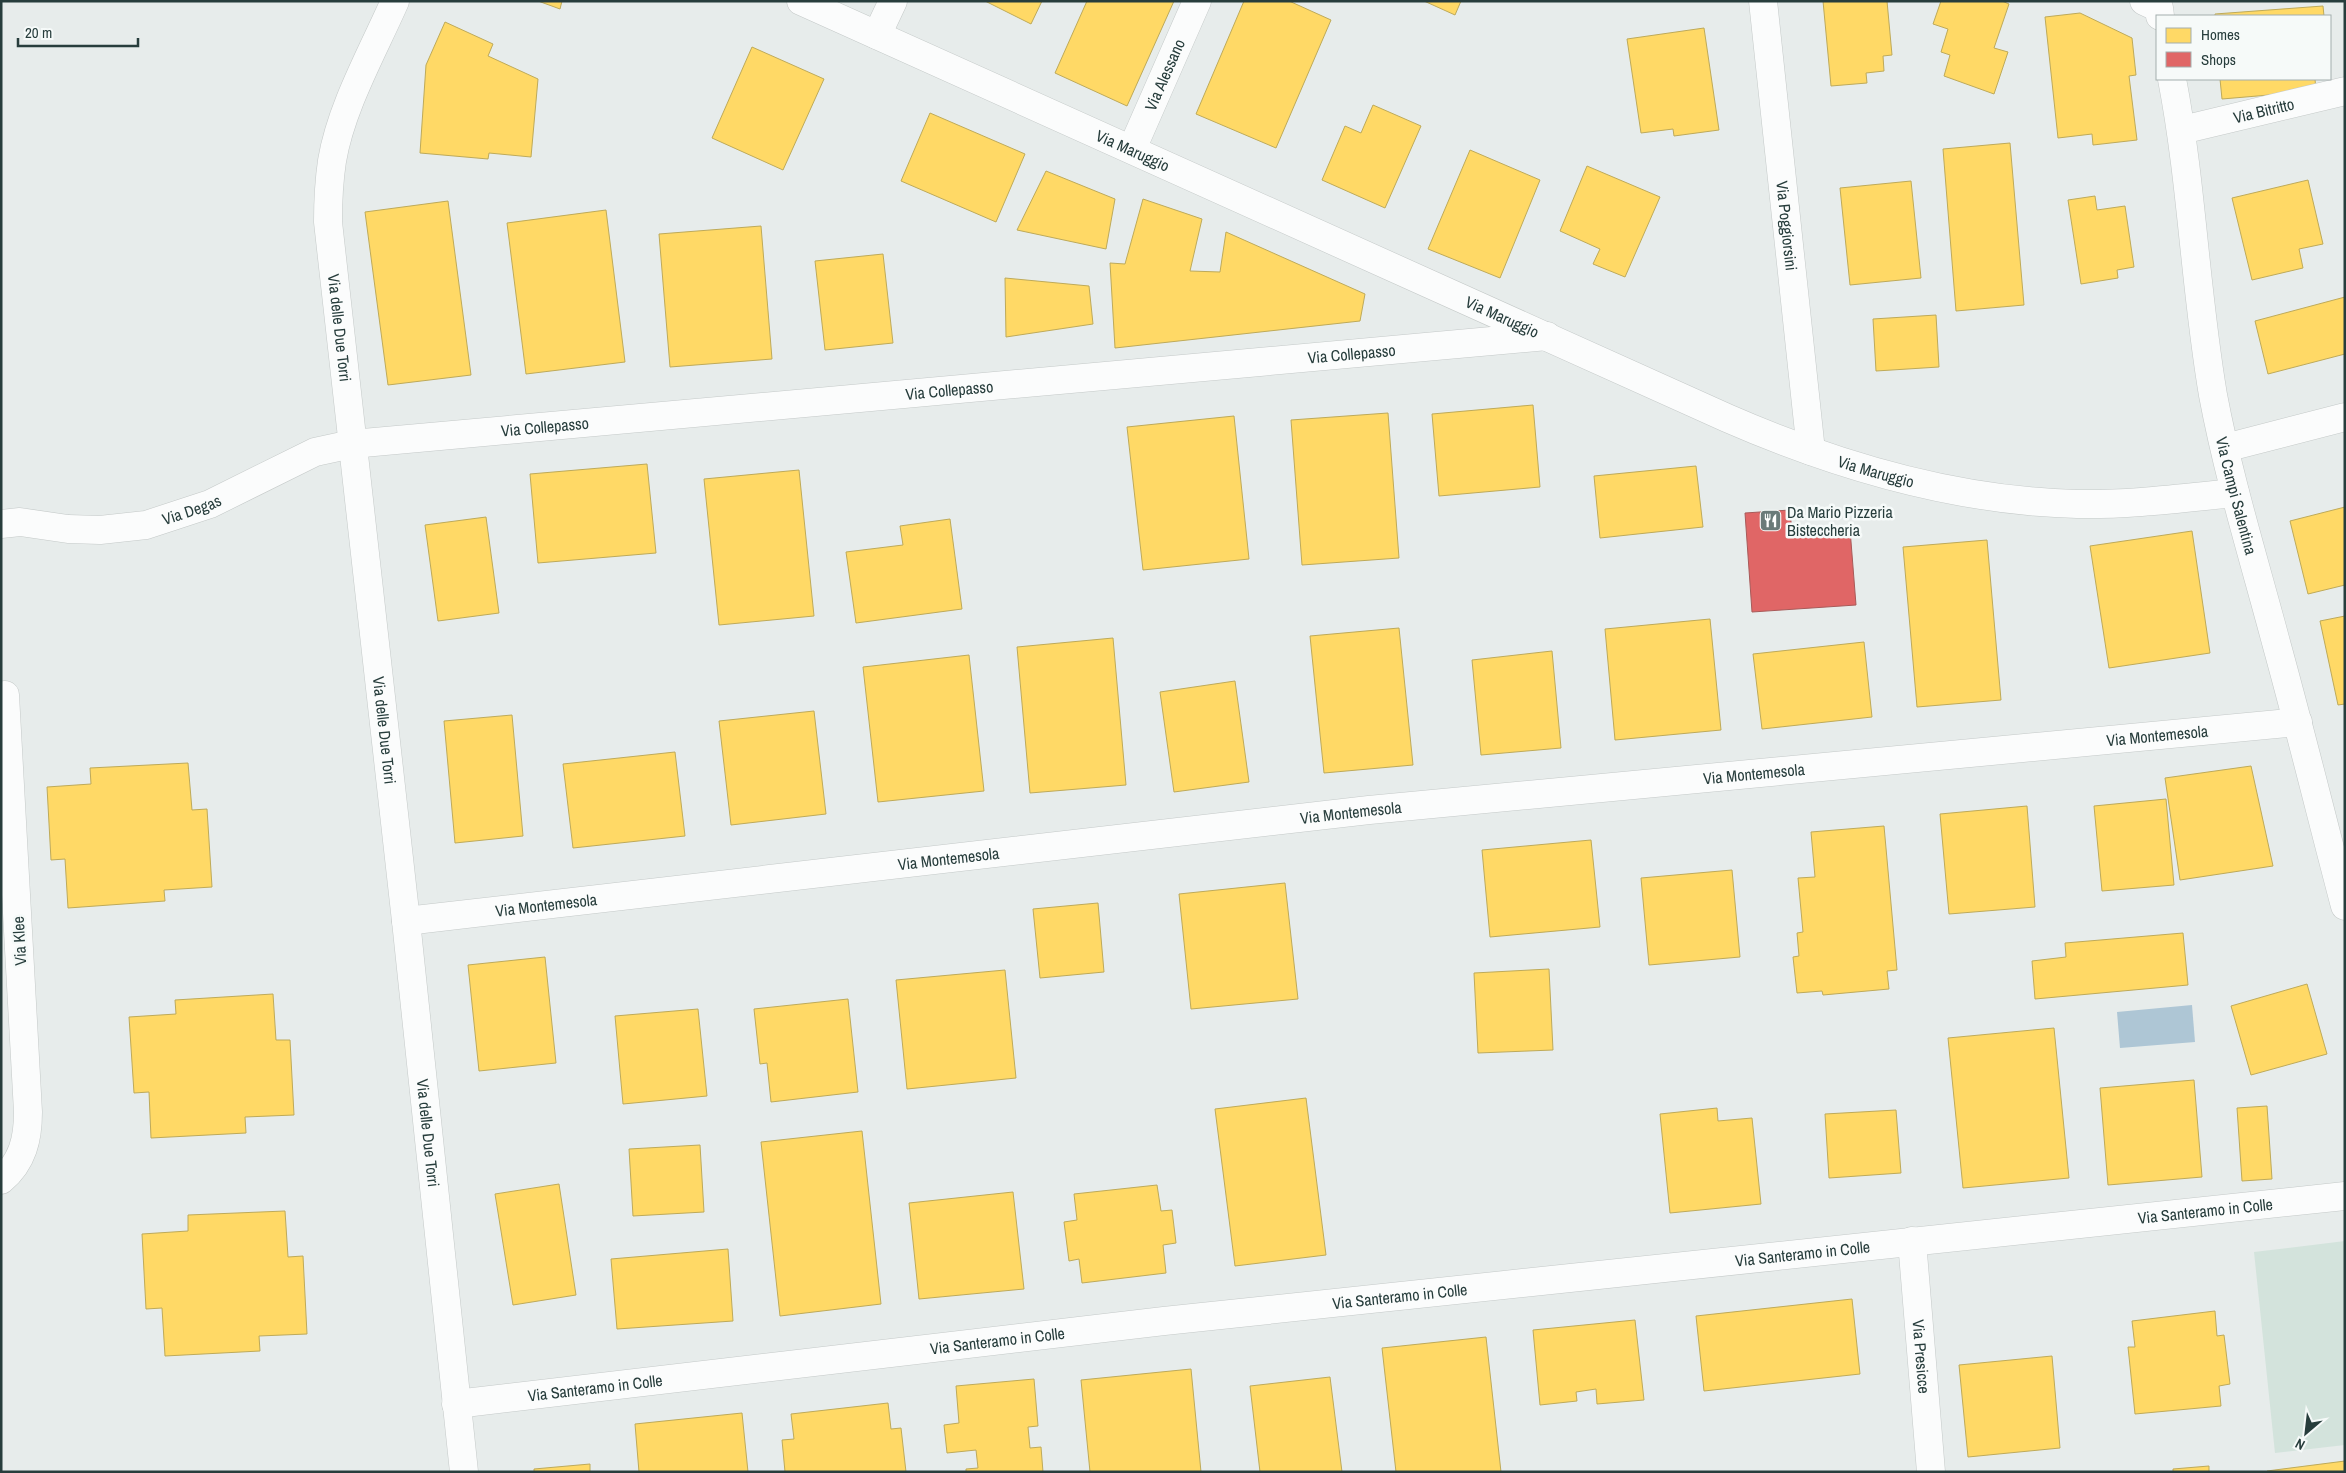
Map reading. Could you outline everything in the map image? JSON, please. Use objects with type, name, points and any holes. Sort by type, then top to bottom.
[{"type":"street","name":"Via delle Due Torri","points":[[396,1],[363,71],[340,130],[332,160],[328,222],[330,255],[406,920],[464,1472]]},
{"type":"street","name":"Via Maruggio","points":[[801,1],[1743,425],[1811,451],[1855,466],[1910,481],[1984,495],[2036,501],[2116,503],[2235,493]]},
{"type":"street","points":[[877,34],[893,1]]},
{"type":"street","name":"Via Alessano","points":[[1132,149],[1198,1]]},
{"type":"street","name":"Via Poggiorsini","points":[[1763,1],[1811,451]]},
{"type":"street","points":[[2144,1],[2159,8],[2160,15]]},
{"type":"street","name":"Via Campi Salentina","points":[[2172,80],[2182,130],[2205,345],[2225,448],[2235,493],[2298,722],[2345,906]]},
{"type":"street","name":"Via Bitritto","points":[[2182,130],[2345,91]]},
{"type":"street","name":"Via Collepasso","points":[[352,444],[1547,336]]},
{"type":"street","points":[[2225,448],[2345,417]]},
{"type":"street","name":"Via Degas","points":[[7,519],[92,530],[116,530],[146,525],[210,504],[315,452],[352,444]]},
{"type":"street","name":"Via Klee","points":[[1,1180],[17,1164],[27,1136],[28,1112],[5,694]]},
{"type":"street","name":"Via Montemesola","points":[[406,920],[1369,810],[2298,722]]},
{"type":"street","name":"Via Santeramo in Colle","points":[[456,1404],[1164,1321],[2345,1196]]},
{"type":"street","name":"Via Presicce","points":[[1912,1241],[1931,1472]]},
{"type":"shaded area","points":[[2345,1241],[2345,1445],[2275,1453],[2254,1252]]},
{"type":"water","points":[[2192,1005],[2195,1042],[2120,1048],[2117,1012]]},
{"type":"building: Homes","points":[[538,1],[562,1],[560,9]]},
{"type":"building: Homes","points":[[985,1],[1042,1],[1031,24]]},
{"type":"building: Homes","points":[[1087,1],[1174,1],[1127,106],[1055,73]]},
{"type":"building: Homes","points":[[1244,1],[1289,1],[1331,20],[1276,148],[1196,114]]},
{"type":"building: Homes","points":[[1424,1],[1461,1],[1455,15]]},
{"type":"building: Homes","points":[[1823,1],[1887,1],[1892,55],[1883,56],[1884,71],[1866,73],[1867,83],[1831,86]]},
{"type":"building: Homes","points":[[1941,1],[2002,1],[2009,4],[1994,48],[2008,52],[1994,94],[1944,76],[1950,55],[1941,52],[1948,29],[1933,24]]},
{"type":"building: Homes","points":[[2323,6],[2324,15],[2215,15]]},
{"type":"building: Homes","points":[[2080,13],[2132,38],[2136,75],[2129,76],[2137,140],[2093,145],[2092,134],[2058,138],[2045,17]]},
{"type":"building: Homes","points":[[445,22],[493,44],[488,56],[538,79],[531,157],[489,153],[488,159],[420,153],[426,65]]},
{"type":"building: Homes","points":[[1704,28],[1719,130],[1674,136],[1673,129],[1641,133],[1627,39]]},
{"type":"building: Homes","points":[[752,47],[824,79],[783,170],[712,138]]},
{"type":"building: Homes","points":[[2220,80],[2315,80],[2316,91],[2222,99]]},
{"type":"building: Homes","points":[[1373,105],[1421,126],[1385,208],[1322,180],[1345,126],[1361,133]]},
{"type":"building: Homes","points":[[930,113],[1025,154],[996,222],[901,181]]},
{"type":"building: Homes","points":[[2010,143],[2024,305],[1956,311],[1943,149]]},
{"type":"building: Homes","points":[[1470,150],[1540,180],[1500,278],[1428,249]]},
{"type":"building: Homes","points":[[1587,166],[1660,197],[1625,277],[1593,264],[1600,249],[1560,231]]},
{"type":"building: Homes","points":[[1046,171],[1115,199],[1106,249],[1017,230]]},
{"type":"building: Homes","points":[[2308,180],[2323,244],[2299,249],[2303,268],[2252,280],[2232,198]]},
{"type":"building: Homes","points":[[1911,181],[1921,278],[1850,285],[1840,188]]},
{"type":"building: Homes","points":[[2095,196],[2097,210],[2125,206],[2134,267],[2117,270],[2118,278],[2081,284],[2068,200]]},
{"type":"building: Homes","points":[[1143,199],[1202,219],[1190,271],[1220,272],[1226,232],[1365,294],[1360,321],[1115,348],[1110,263],[1125,264]]},
{"type":"building: Homes","points":[[448,201],[471,375],[388,385],[365,212]]},
{"type":"building: Homes","points":[[606,210],[625,362],[526,374],[507,223]]},
{"type":"building: Homes","points":[[761,226],[772,359],[670,367],[659,234]]},
{"type":"building: Homes","points":[[883,254],[893,343],[825,350],[815,261]]},
{"type":"building: Homes","points":[[1005,278],[1089,286],[1093,324],[1006,337]]},
{"type":"building: Homes","points":[[2345,297],[2345,354],[2268,374],[2255,321]]},
{"type":"building: Homes","points":[[1936,315],[1939,367],[1876,371],[1873,319]]},
{"type":"building: Homes","points":[[1533,405],[1540,487],[1439,496],[1432,414]]},
{"type":"building: Homes","points":[[1388,413],[1399,558],[1302,565],[1291,420]]},
{"type":"building: Homes","points":[[1234,416],[1249,559],[1143,570],[1127,427]]},
{"type":"building: Homes","points":[[647,464],[656,553],[538,563],[530,474]]},
{"type":"building: Homes","points":[[1696,466],[1703,527],[1600,538],[1594,476]]},
{"type":"building: Homes","points":[[799,470],[814,616],[719,625],[704,479]]},
{"type":"building: Homes","points":[[2345,507],[2345,585],[2308,594],[2290,521]]},
{"type":"building: Homes","points":[[486,517],[499,613],[438,621],[425,525]]},
{"type":"building: Homes","points":[[950,519],[962,609],[856,623],[846,552],[903,545],[900,526]]},
{"type":"building: Homes","points":[[2192,531],[2210,653],[2109,668],[2090,546]]},
{"type":"building: Homes","points":[[1987,540],[2001,700],[1917,707],[1903,547]]},
{"type":"building: Homes","points":[[2345,616],[2345,704],[2338,705],[2320,621]]},
{"type":"building: Homes","points":[[1710,619],[1721,730],[1615,740],[1605,629]]},
{"type":"building: Homes","points":[[1399,628],[1413,765],[1324,773],[1310,636]]},
{"type":"building: Homes","points":[[1113,638],[1126,785],[1030,793],[1017,647]]},
{"type":"building: Homes","points":[[1864,642],[1872,717],[1762,729],[1753,654]]},
{"type":"building: Homes","points":[[1552,651],[1561,748],[1481,755],[1472,660]]},
{"type":"building: Homes","points":[[969,655],[984,791],[878,802],[863,667]]},
{"type":"building: Homes","points":[[1235,681],[1249,782],[1174,792],[1160,692]]},
{"type":"building: Homes","points":[[814,711],[826,814],[731,825],[719,721]]},
{"type":"building: Homes","points":[[512,715],[523,836],[455,843],[444,721]]},
{"type":"building: Homes","points":[[675,752],[685,836],[573,848],[563,764]]},
{"type":"building: Homes","points":[[188,763],[192,810],[207,809],[212,887],[164,890],[165,901],[68,908],[65,859],[51,860],[47,787],[91,784],[90,768]]},
{"type":"building: Homes","points":[[2251,766],[2273,866],[2180,880],[2165,778]]},
{"type":"building: Homes","points":[[2166,799],[2174,885],[2102,891],[2094,806]]},
{"type":"building: Homes","points":[[2027,806],[2035,907],[1949,914],[1940,814]]},
{"type":"building: Homes","points":[[1884,826],[1897,970],[1887,971],[1889,989],[1823,995],[1822,991],[1797,993],[1793,957],[1799,956],[1797,933],[1803,932],[1798,878],[1815,877],[1811,832]]},
{"type":"building: Homes","points":[[1591,840],[1600,927],[1490,937],[1482,850]]},
{"type":"building: Homes","points":[[1732,870],[1740,957],[1649,965],[1641,878]]},
{"type":"building: Homes","points":[[1285,883],[1298,999],[1191,1009],[1179,894]]},
{"type":"building: Homes","points":[[1098,903],[1104,972],[1040,978],[1033,909]]},
{"type":"building: Homes","points":[[2183,933],[2188,985],[2035,999],[2032,961],[2066,957],[2065,943]]},
{"type":"building: Homes","points":[[545,957],[556,1063],[479,1071],[468,965]]},
{"type":"building: Homes","points":[[1549,969],[1553,1050],[1478,1053],[1474,973]]},
{"type":"building: Homes","points":[[1005,970],[1016,1078],[907,1089],[896,980]]},
{"type":"building: Homes","points":[[2307,984],[2327,1054],[2251,1075],[2231,1006]]},
{"type":"building: Homes","points":[[273,994],[276,1040],[290,1040],[294,1115],[245,1117],[246,1133],[151,1138],[149,1092],[134,1093],[129,1017],[176,1014],[175,1000]]},
{"type":"building: Homes","points":[[848,999],[858,1092],[771,1102],[767,1063],[760,1064],[754,1009]]},
{"type":"building: Homes","points":[[698,1009],[707,1096],[623,1104],[615,1016]]},
{"type":"building: Homes","points":[[2054,1028],[2069,1178],[1963,1188],[1948,1038]]},
{"type":"building: Homes","points":[[2194,1080],[2202,1177],[2108,1185],[2100,1088]]},
{"type":"building: Homes","points":[[1306,1098],[1326,1255],[1235,1266],[1215,1109]]},
{"type":"building: Homes","points":[[2267,1106],[2272,1179],[2242,1181],[2237,1108]]},
{"type":"building: Homes","points":[[1717,1108],[1718,1121],[1752,1118],[1761,1204],[1670,1213],[1660,1114]]},
{"type":"building: Homes","points":[[1896,1110],[1901,1173],[1829,1178],[1825,1114]]},
{"type":"building: Homes","points":[[862,1131],[881,1304],[780,1316],[761,1142]]},
{"type":"building: Homes","points":[[700,1145],[704,1212],[633,1216],[629,1149]]},
{"type":"building: Homes","points":[[559,1184],[576,1295],[513,1305],[495,1194]]},
{"type":"building: Homes","points":[[1157,1185],[1161,1211],[1172,1210],[1176,1243],[1163,1245],[1166,1273],[1082,1283],[1079,1259],[1069,1261],[1064,1222],[1077,1220],[1074,1194]]},
{"type":"building: Homes","points":[[1013,1192],[1024,1289],[919,1299],[909,1203]]},
{"type":"building: Homes","points":[[285,1211],[288,1257],[303,1256],[307,1334],[259,1336],[260,1351],[165,1356],[162,1308],[146,1309],[142,1234],[188,1231],[188,1215]]},
{"type":"building: Homes","points":[[728,1249],[733,1321],[617,1329],[611,1259]]},
{"type":"building: Homes","points":[[1852,1299],[1860,1374],[1704,1391],[1696,1316]]},
{"type":"building: Homes","points":[[2215,1311],[2217,1336],[2224,1335],[2230,1384],[2219,1386],[2221,1406],[2135,1414],[2128,1347],[2135,1347],[2132,1321]]},
{"type":"building: Homes","points":[[1635,1320],[1644,1400],[1597,1404],[1596,1389],[1576,1392],[1577,1401],[1540,1405],[1533,1330]]},
{"type":"building: Homes","points":[[1486,1337],[1501,1472],[1396,1472],[1382,1348]]},
{"type":"building: Homes","points":[[2052,1356],[2060,1448],[1968,1457],[1959,1365]]},
{"type":"building: Homes","points":[[1191,1369],[1201,1472],[1090,1472],[1081,1380]]},
{"type":"building: Homes","points":[[1330,1377],[1342,1472],[1260,1472],[1250,1386]]},
{"type":"building: Homes","points":[[1034,1379],[1038,1426],[1028,1427],[1030,1448],[1041,1447],[1043,1472],[966,1472],[966,1469],[978,1468],[976,1450],[947,1453],[944,1425],[959,1423],[956,1386]]},
{"type":"building: Homes","points":[[888,1403],[891,1429],[901,1428],[906,1472],[785,1472],[782,1440],[794,1439],[791,1414]]},
{"type":"building: Homes","points":[[742,1413],[748,1472],[639,1472],[635,1424]]},
{"type":"building: Homes","points":[[2345,1461],[2345,1472],[2267,1472],[2267,1471]]},
{"type":"building: Homes","points":[[590,1464],[590,1472],[534,1472],[534,1469]]},
{"type":"building: Homes","points":[[2209,1466],[2209,1472],[2173,1472],[2173,1469]]},
{"type":"building: Shops","points":[[1790,510],[1792,533],[1850,529],[1856,605],[1752,612],[1745,513]]},
{"type":"place","name":"Da Mario Pizzeria Bisteccheria","points":[[1771,521]]}]
